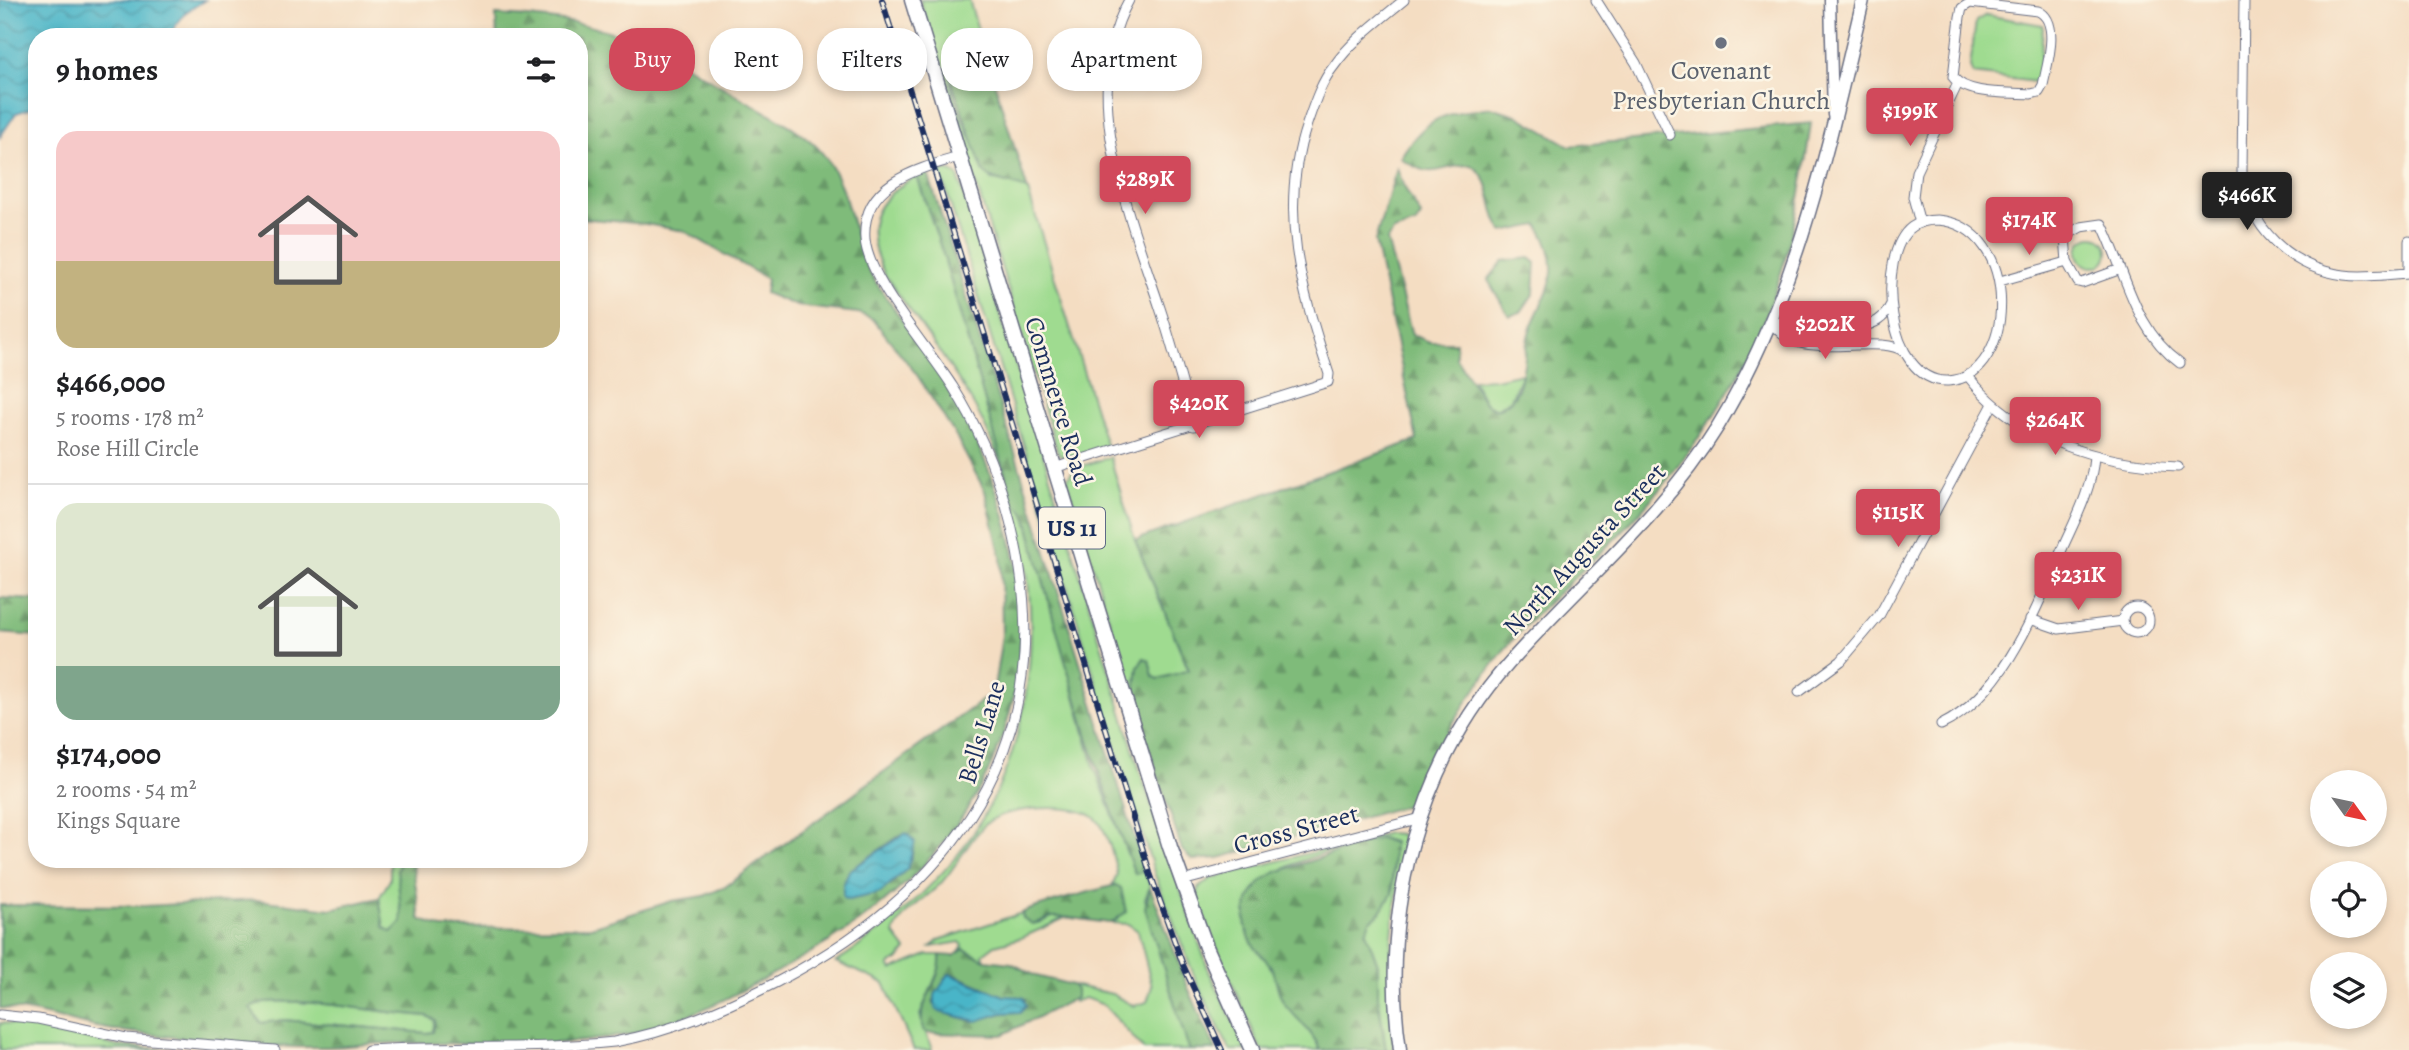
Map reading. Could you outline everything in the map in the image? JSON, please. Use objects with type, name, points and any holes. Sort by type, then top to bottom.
[{"type":"main road","name":"Commerce Road","points":[[912,0],[1182,881],[1219,979],[1252,1050]]},
{"type":"main road","name":"North Augusta Street","points":[[1400,1050],[1394,992],[1396,925],[1406,866],[1421,818],[1444,761],[1481,699],[1508,663],[1671,492],[1717,426],[1759,353],[1798,252],[1863,0]]},
{"type":"street","points":[[1129,0],[1118,23],[1110,60],[1109,109],[1115,158],[1124,200],[1194,426]]},
{"type":"street","points":[[1054,468],[1328,382],[1329,374],[1302,290],[1294,247],[1293,193],[1299,151],[1315,102],[1333,67],[1345,52],[1404,0]]},
{"type":"street","points":[[1596,0],[1636,63],[1670,135]]},
{"type":"street","points":[[1830,0],[1833,115]]},
{"type":"street","points":[[2244,0],[2242,172],[2247,198],[2256,219],[2279,247],[2318,269],[2353,276],[2409,273],[2409,241]]},
{"type":"street","points":[[1970,3],[2038,11],[2047,16],[2051,28],[2045,77],[2039,92],[2031,94],[1973,88],[1958,83],[1952,71],[1962,8],[1970,3]]},
{"type":"street","points":[[1920,223],[1913,197],[1916,172],[1958,83]]},
{"type":"street","name":"Bells Lane","points":[[368,1050],[588,1046],[646,1035],[701,1017],[795,972],[883,915],[945,855],[973,814],[1001,757],[1020,684],[1023,619],[1015,542],[1000,487],[979,435],[947,377],[874,268],[865,239],[868,216],[882,190],[908,173],[959,157]]},
{"type":"street","points":[[1949,221],[1970,231],[1985,249],[2000,281],[2001,313],[1995,337],[1983,359],[1967,375],[1948,381],[1933,378],[1917,368],[1905,352],[1894,327],[1890,306],[1893,273],[1908,231],[1920,223],[1949,221]]},
{"type":"street","points":[[2121,269],[2082,283],[2073,277],[2067,262],[2064,239],[2067,233],[2099,223],[2121,269],[2151,337],[2180,363]]},
{"type":"street","points":[[2000,281],[2067,262]]},
{"type":"street","points":[[1772,324],[1796,320],[1824,325],[1869,325],[1877,323],[1890,306]]},
{"type":"street","points":[[1772,324],[1788,339],[1819,346],[1890,345],[1905,352]]},
{"type":"street","points":[[1967,375],[1993,404],[2045,436],[2094,456],[2178,467]]},
{"type":"street","points":[[1799,692],[1840,661],[1879,616],[1993,404]]},
{"type":"street","points":[[1941,725],[1959,717],[1984,691],[2030,619],[2086,494],[2094,456]]},
{"type":"street","points":[[2030,619],[2059,629],[2123,621]]},
{"type":"street","name":"Cross Street","points":[[1182,881],[1421,818]]},
{"type":"street","points":[[0,1015],[38,1019],[126,1038],[275,1050]]},
{"type":"green space","points":[[920,0],[969,0],[977,28],[941,28],[941,69]]},
{"type":"green space","points":[[496,15],[565,21],[609,31],[609,91],[695,91],[695,71],[709,79],[709,91],[730,91],[807,138],[833,169],[867,266],[875,281],[936,369],[968,425],[1001,503],[1018,580],[1020,654],[1006,724],[978,790],[936,851],[880,906],[810,953],[744,990],[674,1021],[597,1040],[538,1044],[392,1043],[336,1047],[275,1046],[115,1030],[0,1008],[0,905],[144,906],[257,900],[331,909],[379,898],[384,927],[391,932],[402,922],[398,868],[413,868],[420,919],[442,928],[591,927],[672,901],[704,896],[725,887],[987,697],[994,688],[1002,636],[1001,557],[985,491],[954,433],[917,375],[873,319],[858,313],[797,306],[765,293],[767,279],[684,231],[646,224],[588,219],[588,28],[497,28]],"holes":[[[901,835],[913,852],[907,869],[880,893],[848,900],[843,886],[849,871]],[[264,1002],[325,1004],[427,1016],[435,1020],[433,1032],[284,1020],[261,1023],[250,1008]]]},
{"type":"green space","points":[[1986,15],[2043,25],[2040,75],[2035,82],[1973,74],[1970,67],[1976,21]]},
{"type":"green space","points":[[948,91],[953,91],[972,142],[992,180],[1013,182],[1028,191],[1107,448],[1068,460],[1058,453]]},
{"type":"green space","points":[[955,91],[997,91],[1028,191],[993,179],[983,171]]},
{"type":"green space","points":[[1491,107],[1516,115],[1570,146],[1811,123],[1792,233],[1777,286],[1746,359],[1682,461],[1631,522],[1504,650],[1486,673],[1439,747],[1412,804],[1219,858],[1192,860],[1182,850],[1134,702],[1138,667],[1144,658],[1149,660],[1153,676],[1158,679],[1189,670],[1135,540],[1417,440],[1375,241],[1397,168],[1403,185],[1421,216],[1416,224],[1394,231],[1387,240],[1412,335],[1430,342],[1456,342],[1456,358],[1485,403],[1496,409],[1514,396],[1522,376],[1529,333],[1551,280],[1551,260],[1544,236],[1538,225],[1503,232],[1495,215],[1488,187],[1479,171],[1471,165],[1430,171],[1422,170],[1400,158],[1419,133],[1438,119]]},
{"type":"green space","points":[[940,170],[951,171],[958,176],[1142,778],[1209,971],[1247,1050],[1230,1050],[1197,983],[1155,875]]},
{"type":"green space","points":[[928,173],[1145,871],[1135,874],[1119,831],[1076,698],[1027,519],[1024,512],[1014,504],[944,257],[917,176]]},
{"type":"green space","points":[[917,176],[944,257],[1014,504],[1024,512],[1027,519],[1094,766],[1135,874],[1145,871],[1150,887],[1145,899],[1190,1050],[1144,1050],[1104,1005],[1085,998],[1074,1002],[1072,985],[1112,994],[1134,1006],[1147,1002],[1152,986],[1138,931],[1128,924],[1111,923],[1118,919],[1116,885],[1112,886],[1117,874],[1107,837],[1096,819],[1087,813],[1041,808],[996,817],[975,835],[941,883],[901,919],[894,934],[906,950],[898,960],[889,965],[892,970],[927,955],[940,955],[940,967],[920,1015],[932,1050],[914,1050],[884,983],[836,962],[886,926],[932,884],[959,853],[989,807],[1011,756],[1024,704],[1030,649],[1029,594],[1022,539],[1008,486],[989,435],[955,374],[885,275],[873,243],[872,229],[880,205],[901,185]]},
{"type":"green space","points":[[2093,237],[2104,241],[2108,252],[2104,263],[2093,267],[2082,263],[2078,252],[2082,241]]},
{"type":"green space","points":[[1530,258],[1536,263],[1534,293],[1521,312],[1509,316],[1488,280],[1503,261]]},
{"type":"green space","points":[[1522,373],[1511,399],[1496,409],[1485,403],[1473,380],[1495,379]]},
{"type":"green space","points":[[1110,457],[1135,540],[1189,671],[1158,679],[1153,676],[1149,660],[1144,658],[1138,667],[1134,702],[1067,479],[1075,468]]},
{"type":"green space","points":[[0,598],[28,600],[28,635],[0,633]]},
{"type":"green space","points":[[1388,833],[1400,834],[1405,845],[1391,947],[1390,998],[1394,1050],[1386,1050],[1378,997],[1378,965],[1366,932],[1367,924],[1393,891],[1393,842],[1380,838],[1293,864],[1256,889],[1247,906],[1248,933],[1271,968],[1282,999],[1313,1037],[1320,1050],[1261,1050],[1198,904],[1198,888],[1212,878]]},
{"type":"green space","points":[[1380,838],[1393,843],[1392,894],[1380,913],[1370,921],[1366,932],[1378,965],[1378,997],[1386,1050],[1320,1050],[1309,1031],[1284,1003],[1271,967],[1254,946],[1246,925],[1247,905],[1257,887],[1274,873]]},
{"type":"green space","points":[[390,868],[398,868],[402,923],[391,932],[383,927],[379,898],[390,880]]},
{"type":"green space","points":[[1116,885],[1121,888],[1126,912],[1111,923],[1054,917],[1032,924],[1023,918],[1022,913],[1027,910]]},
{"type":"green space","points":[[1150,887],[1189,990],[1216,1050],[1190,1050],[1187,1044],[1145,908]]},
{"type":"green space","points":[[1022,913],[1023,918],[1038,923],[1052,917],[1067,917],[1021,938],[995,945],[983,954],[985,960],[964,949],[960,951],[963,946],[960,942],[931,947],[939,940]]},
{"type":"green space","points":[[964,949],[985,960],[1011,963],[1036,976],[1072,985],[1076,990],[1076,998],[1002,1035],[927,1033],[923,1030],[923,1011],[940,965],[940,955],[954,956]],"holes":[[[953,974],[1004,996],[1026,999],[1016,1012],[973,1021],[940,1012],[933,1002],[947,976]]]},
{"type":"green space","points":[[264,1002],[325,1004],[427,1016],[435,1020],[433,1032],[427,1033],[284,1020],[261,1023],[250,1008]]},
{"type":"green space","points":[[0,1023],[33,1025],[115,1046],[179,1050],[0,1050]]},
{"type":"water","points":[[0,0],[205,0],[186,12],[174,28],[28,28],[28,109],[16,113],[0,137]]},
{"type":"water","points":[[906,833],[915,842],[907,869],[880,893],[848,900],[843,898],[843,886],[849,871]]},
{"type":"water","points":[[949,974],[1004,996],[1023,997],[1026,1005],[1020,1012],[1002,1013],[977,1021],[940,1012],[935,1008],[935,995]]},
{"type":"railway","points":[[882,0],[1150,873],[1183,965],[1222,1050]]},
{"type":"place","name":"Covenant Presbyterian Church","points":[[1721,43]]}]
